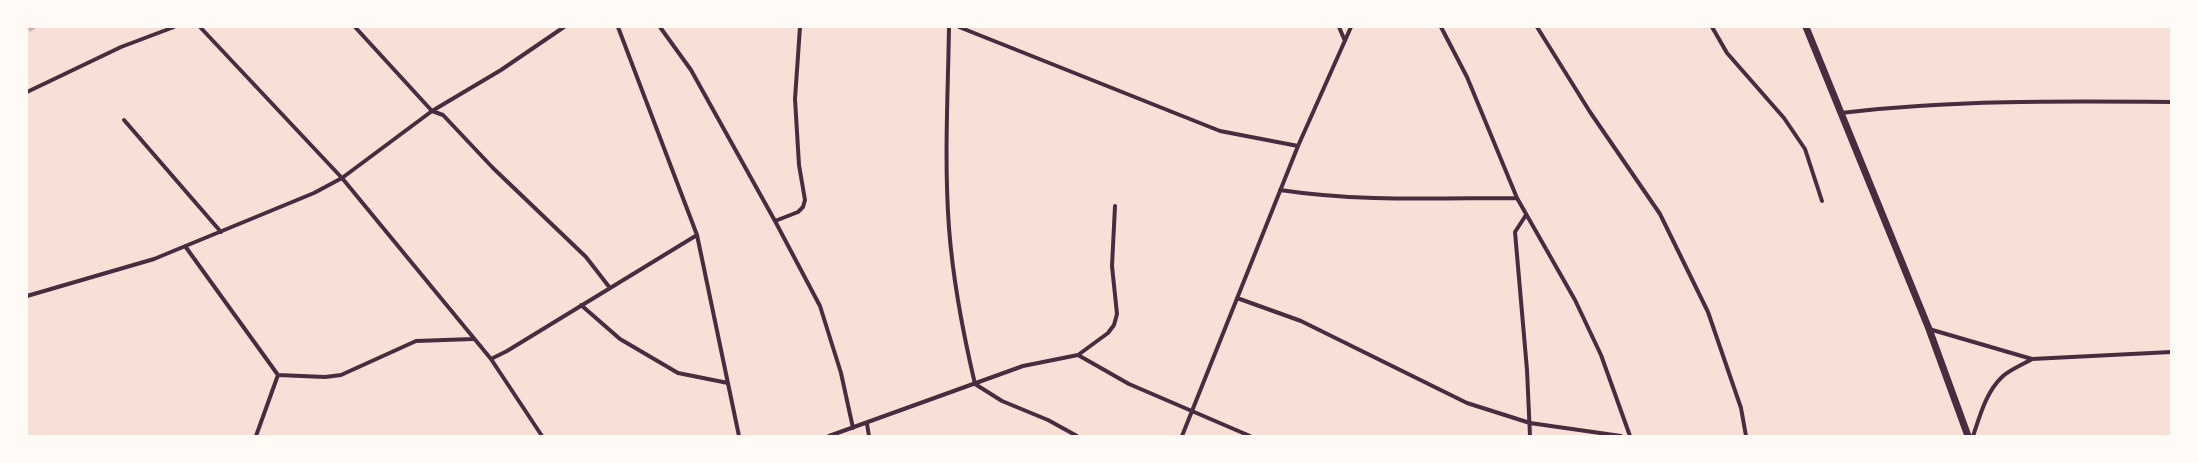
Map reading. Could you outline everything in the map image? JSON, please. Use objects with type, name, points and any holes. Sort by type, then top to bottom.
[{"type":"street","points":[[27,92],[121,46],[174,27]]},
{"type":"street","points":[[200,27],[342,178],[491,359],[542,436]]},
{"type":"street","points":[[355,27],[432,111],[443,116],[493,168],[586,257],[610,288]]},
{"type":"street","points":[[27,296],[154,259],[221,232],[342,178],[432,111],[502,70],[564,27]]},
{"type":"street","points":[[618,27],[697,235],[739,436]]},
{"type":"street","points":[[660,27],[691,70],[775,221],[820,306],[841,373],[853,428]]},
{"type":"street","points":[[775,221],[798,212],[805,200],[799,165],[795,99],[800,27]]},
{"type":"street","points":[[949,27],[947,157],[949,228],[959,318],[975,384],[1002,401],[1048,420],[1077,436]]},
{"type":"street","points":[[959,27],[1220,131],[1298,146]]},
{"type":"street","points":[[1339,27],[1345,41]]},
{"type":"street","points":[[1182,436],[1298,146],[1351,27]]},
{"type":"street","points":[[1441,27],[1467,77],[1517,198],[1575,300],[1601,355],[1630,436]]},
{"type":"street","points":[[1537,27],[1590,112],[1660,214],[1708,312],[1741,408],[1746,436]]},
{"type":"street","points":[[1712,27],[1727,53],[1784,118],[1805,149],[1822,201]]},
{"type":"street","points":[[1806,27],[1929,329],[1968,436]]},
{"type":"street","points":[[1841,114],[1898,106],[2030,102],[2171,102]]},
{"type":"street","points":[[124,120],[221,232]]},
{"type":"street","points":[[1280,190],[1321,196],[1366,199],[1517,198]]},
{"type":"street","points":[[829,436],[867,424],[1023,366],[1078,355],[1108,333],[1114,325],[1117,314],[1112,266],[1115,206]]},
{"type":"street","points":[[1526,215],[1515,232],[1530,436]]},
{"type":"street","points":[[491,359],[507,351],[697,235]]},
{"type":"street","points":[[185,246],[278,375]]},
{"type":"street","points":[[1238,298],[1301,321],[1467,403],[1530,423],[1622,436]]},
{"type":"street","points":[[581,305],[620,339],[678,373],[728,383]]},
{"type":"street","points":[[1929,329],[2032,359],[2171,352]]},
{"type":"street","points":[[278,375],[325,377],[341,375],[416,341],[473,339]]},
{"type":"street","points":[[1078,355],[1129,384],[1250,436]]},
{"type":"street","points":[[1973,436],[1993,388],[2002,376],[2032,359]]},
{"type":"street","points":[[256,436],[278,375]]},
{"type":"street","points":[[867,424],[869,436]]},
{"type":"building","points":[[27,27],[38,27],[30,32]]}]
